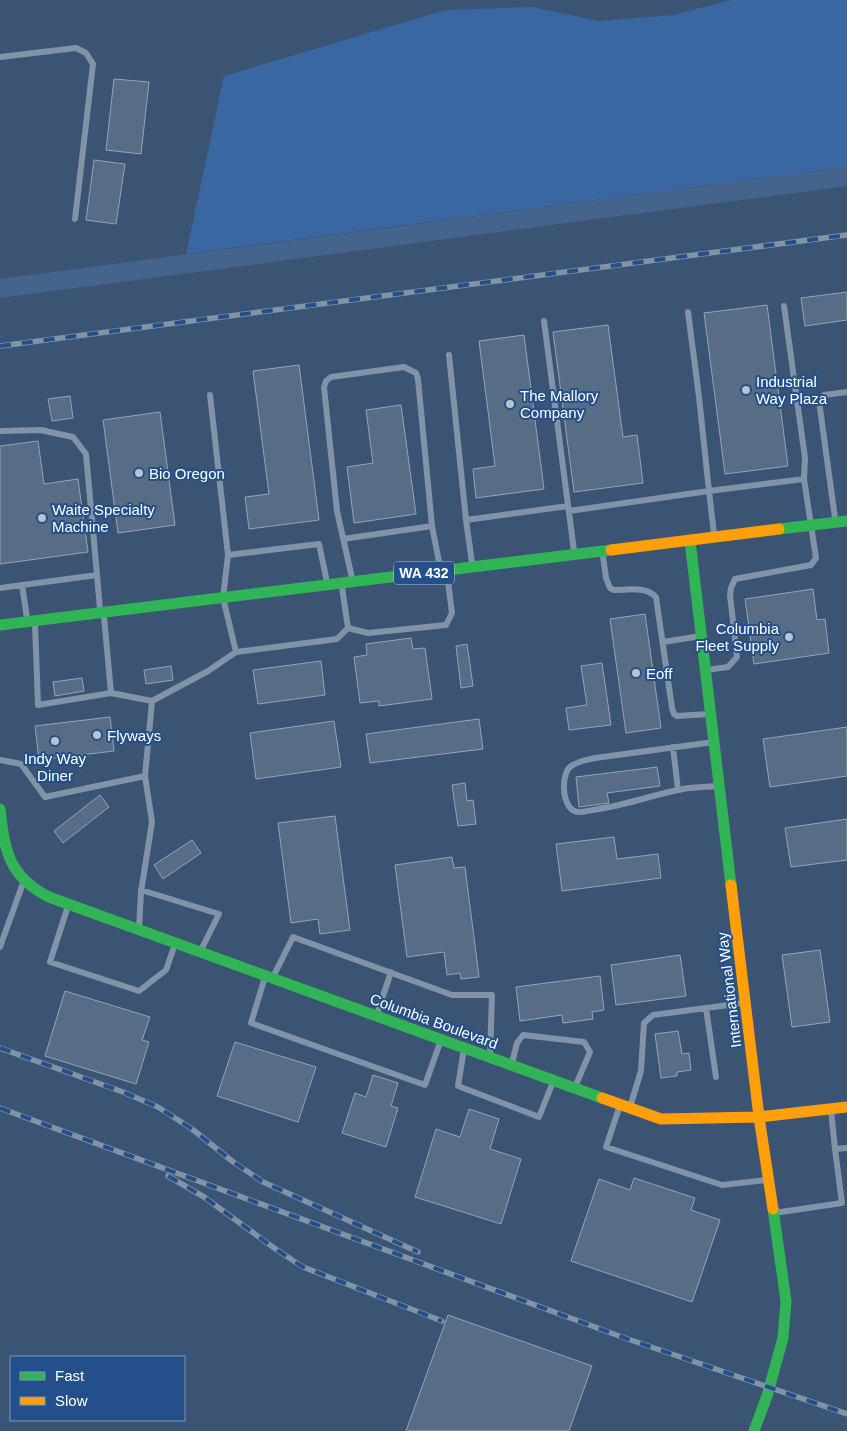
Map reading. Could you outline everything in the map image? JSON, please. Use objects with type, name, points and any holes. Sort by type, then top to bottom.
[{"type":"main road","name":"WA 432","points":[[0,625],[690,541],[847,520]]},
{"type":"main road","name":"International Way","points":[[690,541],[759,1118],[786,1301],[783,1338],[767,1396],[754,1431]]},
{"type":"main road","points":[[0,809],[1,830],[10,862],[24,880]]},
{"type":"main road","name":"Columbia Boulevard","points":[[24,880],[32,888],[68,904],[661,1119],[759,1118],[847,1107]]},
{"type":"lane","points":[[0,57],[76,48],[86,53],[92,64],[75,219]]},
{"type":"lane","points":[[705,670],[728,667],[737,657],[730,595],[735,580],[811,565],[816,558],[804,479],[805,458],[784,306]]},
{"type":"lane","points":[[688,312],[700,397],[714,538]]},
{"type":"lane","points":[[544,321],[575,555]]},
{"type":"lane","points":[[449,355],[472,567]]},
{"type":"lane","points":[[22,585],[31,621],[38,705],[111,693],[152,701],[208,671],[236,652],[337,639],[348,628],[348,583],[343,538],[337,511],[324,386],[326,381],[338,375],[404,367],[416,373],[418,380],[432,526],[452,602],[452,613],[446,625],[368,633],[348,628]]},
{"type":"lane","points":[[835,522],[819,401],[824,395],[847,392]]},
{"type":"lane","points":[[210,395],[228,554],[223,598],[236,652]]},
{"type":"lane","points":[[0,431],[40,430],[73,438],[86,454],[97,575],[111,693]]},
{"type":"lane","points":[[466,520],[804,479]]},
{"type":"lane","points":[[343,538],[432,526]]},
{"type":"lane","points":[[228,554],[320,544],[328,585]]},
{"type":"lane","points":[[603,551],[606,578],[610,588],[614,590],[644,590],[656,597],[674,714],[677,716],[711,714]]},
{"type":"lane","points":[[0,588],[97,575]]},
{"type":"lane","points":[[663,642],[701,636]]},
{"type":"lane","points":[[138,930],[141,890],[152,822],[145,776],[152,701]]},
{"type":"lane","points":[[714,742],[577,762],[565,774],[564,789],[568,805],[577,812],[608,808],[678,790],[719,786]]},
{"type":"lane","points":[[673,747],[678,790]]},
{"type":"lane","points":[[0,760],[21,764],[45,797],[145,776]]},
{"type":"lane","points":[[0,947],[24,880]]},
{"type":"lane","points":[[141,890],[219,914],[200,952]]},
{"type":"lane","points":[[68,904],[50,962],[139,991],[166,970],[175,943]]},
{"type":"lane","points":[[441,1039],[425,1085],[252,1023],[269,977],[293,937],[452,995],[492,994],[490,1057]]},
{"type":"lane","points":[[376,1016],[391,972]]},
{"type":"lane","points":[[745,1003],[653,1016],[644,1022],[641,1071],[606,1147],[722,1186],[768,1180]]},
{"type":"lane","points":[[706,1008],[716,1077]]},
{"type":"lane","points":[[511,1065],[517,1043],[523,1035],[584,1042],[590,1052],[575,1088]]},
{"type":"lane","points":[[464,1048],[458,1086],[539,1117],[554,1080]]},
{"type":"lane","points":[[773,1213],[842,1203],[831,1109]]},
{"type":"lane","points":[[835,1149],[847,1148]]},
{"type":"shaded area","points":[[731,0],[847,0],[847,167],[186,254],[224,76],[446,10],[533,7],[598,21],[674,15]]},
{"type":"shaded area","points":[[847,167],[847,186],[0,298],[0,279]]},
{"type":"building","points":[[114,79],[149,82],[141,154],[106,150]]},
{"type":"building","points":[[94,160],[125,164],[116,224],[86,220]]},
{"type":"building","points":[[847,292],[847,320],[805,326],[801,298]]},
{"type":"building","name":"Industrial Way Plaza","points":[[767,305],[788,466],[725,474],[704,313]]},
{"type":"building","points":[[608,325],[623,437],[637,435],[643,483],[574,492],[553,332]]},
{"type":"building","name":"The Mallory Company","points":[[524,335],[544,489],[476,498],[473,469],[495,466],[479,341]]},
{"type":"building","points":[[299,365],[319,520],[249,529],[245,497],[269,494],[253,371]]},
{"type":"building","points":[[70,396],[73,418],[52,421],[48,399]]},
{"type":"building","points":[[401,405],[416,514],[354,523],[347,467],[373,463],[366,410]]},
{"type":"building","name":"Bio Oregon","points":[[160,412],[175,525],[118,533],[103,420]]},
{"type":"building","name":"Waite Specialty Machine","points":[[38,441],[44,484],[78,479],[88,552],[0,564],[0,446]]},
{"type":"building","name":"Columbia Fleet Supply","points":[[813,589],[817,620],[825,619],[829,653],[754,664],[745,599]]},
{"type":"building","name":"Eoff","points":[[645,614],[661,728],[626,733],[610,619]]},
{"type":"building","points":[[411,638],[413,649],[425,648],[432,699],[379,706],[379,701],[360,703],[354,657],[367,655],[366,644]]},
{"type":"building","points":[[467,644],[473,686],[461,688],[456,646]]},
{"type":"building","points":[[321,661],[325,695],[258,704],[253,670]]},
{"type":"building","points":[[602,663],[611,725],[569,730],[566,708],[587,705],[581,666]]},
{"type":"building","points":[[171,666],[173,680],[146,684],[144,670]]},
{"type":"building","points":[[82,678],[84,691],[55,696],[53,682]]},
{"type":"building","points":[[110,717],[114,751],[39,760],[35,726]]},
{"type":"building","points":[[479,719],[483,749],[370,763],[366,734]]},
{"type":"building","points":[[334,721],[341,767],[256,779],[250,733]]},
{"type":"building","points":[[847,727],[847,776],[770,787],[763,739]]},
{"type":"building","points":[[657,767],[660,786],[607,793],[609,803],[579,807],[576,777]]},
{"type":"building","points":[[465,783],[467,801],[473,800],[476,824],[458,826],[452,785]]},
{"type":"building","points":[[100,795],[109,807],[63,843],[54,831]]},
{"type":"building","points":[[335,816],[350,930],[320,934],[318,919],[291,923],[278,823]]},
{"type":"building","points":[[847,819],[847,860],[791,867],[785,828]]},
{"type":"building","points":[[614,837],[617,859],[658,854],[661,878],[562,891],[556,844]]},
{"type":"building","points":[[192,840],[201,853],[163,879],[154,865]]},
{"type":"building","points":[[452,857],[454,868],[465,867],[479,977],[461,979],[460,973],[447,975],[444,952],[407,957],[395,865]]},
{"type":"building","points":[[820,950],[830,1022],[792,1027],[782,955]]},
{"type":"building","points":[[680,955],[686,996],[616,1005],[611,965]]},
{"type":"building","points":[[600,976],[604,1010],[592,1012],[593,1019],[563,1023],[562,1015],[520,1021],[516,987]]},
{"type":"building","points":[[65,991],[150,1017],[142,1040],[149,1042],[136,1084],[45,1056]]},
{"type":"building","points":[[678,1031],[682,1054],[689,1053],[691,1070],[677,1072],[677,1076],[661,1078],[655,1034]]},
{"type":"building","points":[[235,1042],[316,1067],[298,1122],[217,1096]]},
{"type":"building","points":[[373,1075],[398,1083],[391,1106],[398,1108],[386,1147],[342,1133],[355,1093],[366,1097]]},
{"type":"building","points":[[469,1109],[499,1119],[490,1149],[521,1159],[501,1224],[415,1197],[436,1129],[460,1137]]},
{"type":"building","points":[[634,1178],[695,1198],[691,1210],[720,1220],[692,1302],[571,1261],[599,1179],[630,1190]]},
{"type":"building","points":[[448,1315],[592,1366],[569,1431],[406,1431]]},
{"type":"railway","points":[[0,346],[847,235]]},
{"type":"railway","points":[[0,1048],[123,1092],[158,1107],[192,1129],[232,1161],[263,1182],[418,1252]]},
{"type":"railway","points":[[0,1108],[622,1337],[847,1414]]},
{"type":"railway","points":[[168,1176],[204,1197],[303,1267],[442,1321]]},
{"type":"traffic: fast","points":[[779,529],[847,521]]},
{"type":"traffic: fast","points":[[690,541],[731,885]]},
{"type":"traffic: fast","points":[[0,625],[611,550]]},
{"type":"traffic: fast","points":[[0,809],[4,837],[11,861],[25,881],[49,897],[602,1098]]},
{"type":"traffic: fast","points":[[754,1431],[767,1396],[783,1338],[786,1301],[773,1209]]},
{"type":"traffic: slow","points":[[611,550],[779,529]]},
{"type":"traffic: slow","points":[[731,885],[759,1117],[773,1209]]},
{"type":"traffic: slow","points":[[602,1098],[661,1119],[759,1117],[847,1107]]},
{"type":"place","name":"Industrial Way Plaza","points":[[746,390]]},
{"type":"place","name":"The Mallory Company","points":[[510,404]]},
{"type":"place","name":"Bio Oregon","points":[[139,473]]},
{"type":"place","name":"Waite Specialty Machine","points":[[42,518]]},
{"type":"place","name":"Columbia Fleet Supply","points":[[789,637]]},
{"type":"place","name":"Eoff","points":[[636,673]]},
{"type":"place","name":"Flyways","points":[[97,735]]},
{"type":"place","name":"Indy Way Diner","points":[[55,741]]}]
